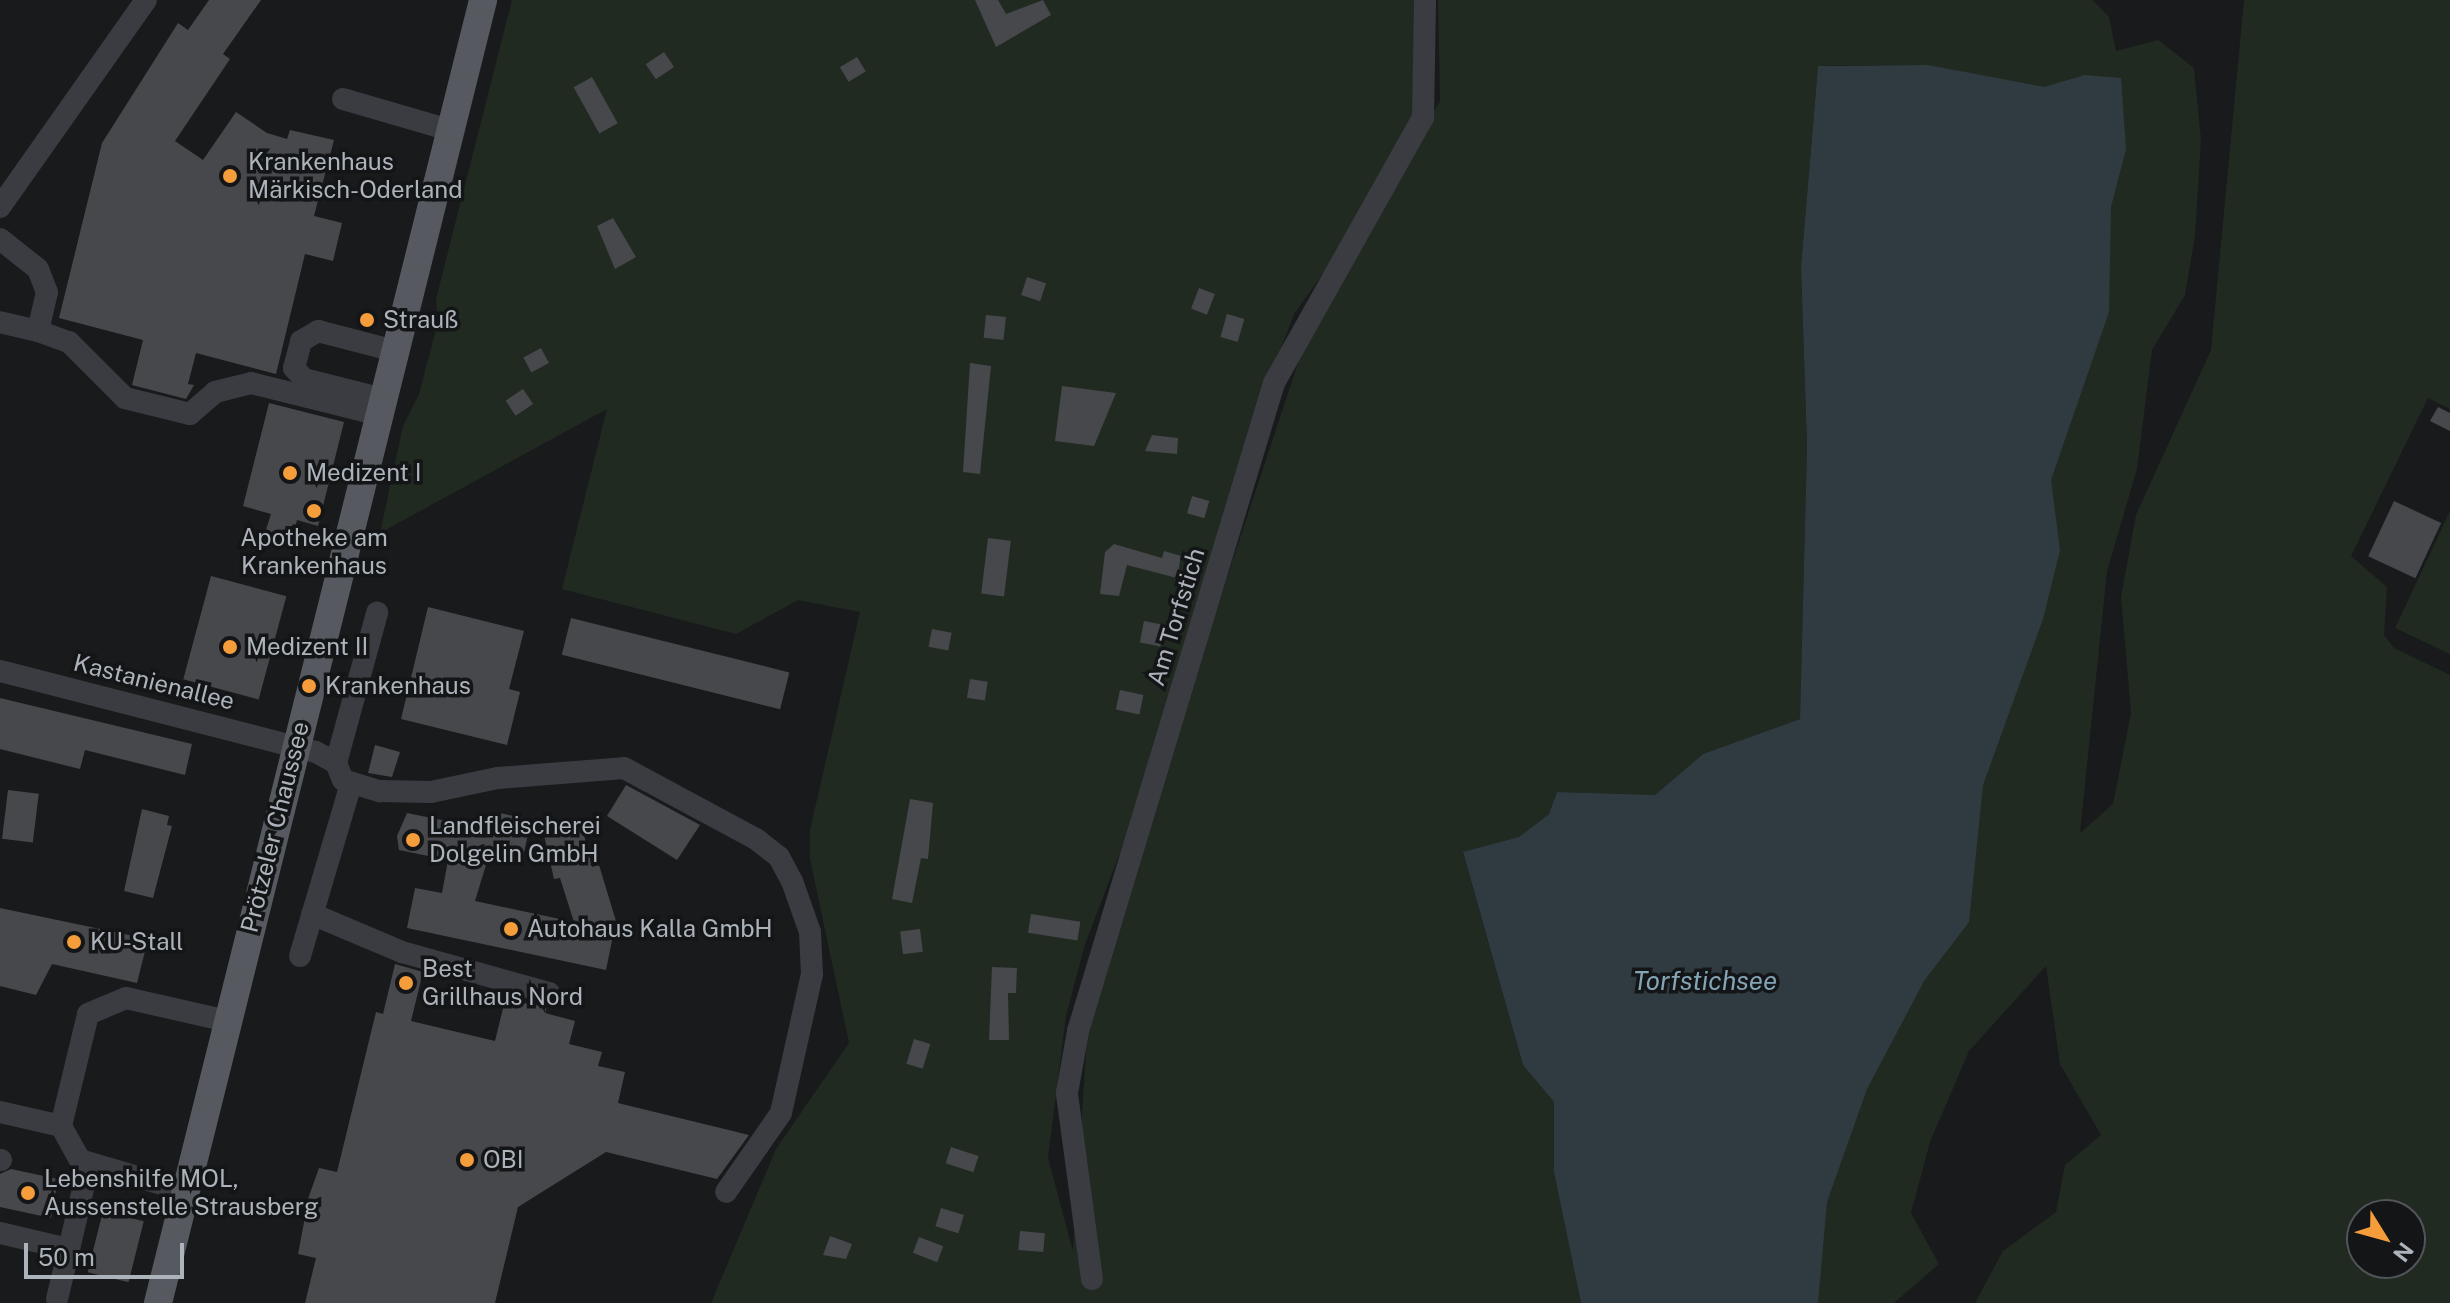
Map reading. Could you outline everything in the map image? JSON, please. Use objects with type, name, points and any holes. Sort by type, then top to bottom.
[{"type":"main road","name":"Prötzeler Chaussee","points":[[158,1303],[294,746],[381,407],[385,349],[450,130],[483,0]]},
{"type":"street","points":[[0,207],[146,0]]},
{"type":"street","name":"Am Torfstich","points":[[1092,1279],[1067,1093],[1078,1031],[1274,383],[1423,118],[1425,0]]},
{"type":"street","points":[[343,99],[450,130]]},
{"type":"street","points":[[0,239],[38,269],[47,292],[38,331]]},
{"type":"street","points":[[0,322],[69,342],[125,398],[190,414],[204,390],[251,383],[381,407]]},
{"type":"street","points":[[381,407],[304,379],[294,368],[301,341],[318,331],[385,349]]},
{"type":"street","points":[[377,613],[336,763],[351,784],[431,792],[498,778],[624,768],[779,857],[810,932],[812,974],[781,1113],[726,1192]]},
{"type":"street","name":"Kastanienallee","points":[[0,671],[294,746],[336,763]]},
{"type":"street","points":[[300,956],[351,784]]},
{"type":"street","points":[[312,914],[402,952],[549,993]]},
{"type":"street","points":[[185,1191],[80,1160],[61,1126],[88,1014],[126,998],[227,1021]]},
{"type":"street","points":[[0,1112],[61,1126]]},
{"type":"street","points":[[57,1299],[89,1164]]},
{"type":"street","points":[[0,1233],[69,1249]]},
{"type":"shaded area","points":[[512,0],[1414,0],[1419,101],[1385,187],[1294,314],[1252,425],[1126,837],[1085,944],[1066,1016],[1048,1158],[1073,1251],[1090,991],[1300,357],[1388,185],[1440,101],[1438,0],[2093,0],[2109,17],[2116,51],[2158,40],[2194,68],[2201,140],[2195,236],[2185,295],[2152,350],[2137,469],[2107,571],[2080,833],[2113,804],[2131,713],[2121,597],[2136,515],[2211,350],[2244,0],[2450,0],[2450,409],[2428,398],[2351,556],[2387,587],[2384,635],[2394,648],[2450,675],[2450,1303],[1975,1303],[2003,1251],[2056,1212],[2065,1165],[2101,1135],[2060,1064],[2046,966],[1969,1051],[1930,1142],[1911,1213],[1939,1264],[1894,1303],[1766,1303],[1928,65],[1818,66],[1801,267],[1807,445],[1800,719],[1703,754],[1655,795],[1557,792],[1549,814],[1519,837],[1463,853],[1523,1065],[1554,1102],[1554,1172],[1581,1303],[711,1303],[776,1149],[849,1043],[810,859],[810,830],[860,612],[798,600],[736,634],[562,589],[607,409],[380,533],[403,426],[419,394],[438,322],[436,299]]},
{"type":"shaded area","points":[[2450,511],[2450,654],[2395,628]]},
{"type":"water","name":"Torfstichsee","points":[[1928,65],[2044,87],[2085,75],[2121,78],[2126,149],[2111,207],[2109,312],[2051,480],[2060,550],[2043,619],[1983,785],[1969,922],[1924,981],[1867,1089],[1827,1202],[1818,1303],[1581,1303],[1554,1172],[1554,1102],[1523,1065],[1463,852],[1519,837],[1549,814],[1557,792],[1655,795],[1703,754],[1800,719],[1807,445],[1801,267],[1818,66]]},
{"type":"building","name":"Krankenhaus Märkisch-Oderland","points":[[209,0],[261,0],[223,54],[230,59],[175,141],[203,160],[236,112],[267,133],[287,139],[290,130],[334,140],[314,216],[342,223],[333,261],[305,254],[276,374],[196,353],[188,384],[194,385],[186,399],[132,385],[143,340],[59,318],[102,143],[178,23],[188,30]]},
{"type":"building","points":[[975,0],[998,0],[1006,14],[1043,0],[1051,15],[996,47]]},
{"type":"building","points":[[664,52],[674,67],[656,79],[646,64]]},
{"type":"building","points":[[857,57],[866,72],[849,82],[840,67]]},
{"type":"building","points":[[592,77],[618,123],[599,134],[574,87]]},
{"type":"building","points":[[613,218],[636,257],[615,269],[597,226]]},
{"type":"building","points":[[1027,277],[1046,283],[1040,301],[1021,295]]},
{"type":"building","points":[[1199,288],[1215,294],[1207,315],[1191,309]]},
{"type":"building","points":[[1227,314],[1244,319],[1238,342],[1220,337]]},
{"type":"building","points":[[986,315],[1006,317],[1003,340],[984,338]]},
{"type":"building","points":[[541,348],[549,363],[531,372],[523,357]]},
{"type":"building","points":[[970,363],[991,366],[980,474],[963,472]]},
{"type":"building","points":[[1062,386],[1116,393],[1094,446],[1055,441]]},
{"type":"building","points":[[523,389],[533,404],[516,416],[506,401]]},
{"type":"building","name":"Medizent I","points":[[269,403],[344,422],[318,526],[297,520],[290,547],[263,539],[271,514],[243,506]]},
{"type":"building","points":[[2438,407],[2450,413],[2450,431],[2430,421]]},
{"type":"building","points":[[1152,435],[1178,438],[1177,454],[1145,451]]},
{"type":"building","points":[[1192,496],[1209,501],[1204,518],[1187,513]]},
{"type":"building","points":[[2394,501],[2441,523],[2415,578],[2368,556]]},
{"type":"building","points":[[988,538],[1011,541],[1004,596],[981,594]]},
{"type":"building","points":[[1114,544],[1162,558],[1164,551],[1181,556],[1177,578],[1127,565],[1119,596],[1100,594],[1105,552]]},
{"type":"building","name":"Medizent II","points":[[211,576],[286,596],[259,700],[183,679]]},
{"type":"building","points":[[428,607],[524,631],[509,689],[520,692],[507,745],[401,719]]},
{"type":"building","points":[[571,618],[789,672],[780,709],[562,655]]},
{"type":"building","points":[[1144,621],[1165,625],[1160,647],[1140,643]]},
{"type":"building","points":[[932,629],[952,633],[948,650],[929,647]]},
{"type":"building","points":[[970,679],[988,682],[985,701],[967,698]]},
{"type":"building","points":[[1120,690],[1143,695],[1139,715],[1116,710]]},
{"type":"building","points":[[0,698],[192,744],[185,775],[85,750],[80,769],[0,749]]},
{"type":"building","points":[[375,745],[400,752],[392,777],[368,773]]},
{"type":"building","points":[[626,785],[700,825],[677,860],[607,816]]},
{"type":"building","points":[[8,790],[39,794],[33,842],[2,839]]},
{"type":"building","points":[[910,799],[933,803],[928,859],[921,858],[912,903],[892,899]]},
{"type":"building","points":[[142,809],[169,816],[167,825],[172,826],[153,898],[124,891]]},
{"type":"building","points":[[407,813],[496,831],[500,813],[531,820],[522,862],[489,855],[475,901],[574,922],[560,878],[554,879],[544,835],[582,827],[592,867],[599,865],[616,921],[606,970],[407,928],[415,888],[442,893],[448,860],[399,850],[397,836]]},
{"type":"building","name":"KU-Stall","points":[[0,908],[148,939],[137,983],[52,964],[36,995],[0,986]]},
{"type":"building","points":[[1031,914],[1080,922],[1077,941],[1028,933]]},
{"type":"building","points":[[920,929],[923,952],[903,954],[900,931]]},
{"type":"building","name":"OBI","points":[[395,964],[423,972],[411,1021],[495,1041],[505,1000],[547,1007],[545,1013],[575,1021],[569,1044],[602,1052],[598,1066],[625,1072],[618,1103],[749,1135],[717,1179],[606,1152],[518,1207],[495,1303],[305,1303],[316,1258],[298,1254],[309,1196],[319,1168],[337,1172],[376,1012],[383,1014]]},
{"type":"building","points":[[992,967],[1017,968],[1016,993],[1008,993],[1009,1040],[989,1040]]},
{"type":"building","points":[[914,1039],[930,1044],[923,1069],[906,1064]]},
{"type":"building","points":[[951,1147],[979,1156],[973,1172],[946,1163]]},
{"type":"building","name":"Lebenshilfe MOL, Aussenstelle Strausberg","points":[[11,1169],[58,1179],[51,1218],[0,1207],[0,1174]]},
{"type":"building","points":[[941,1208],[964,1215],[958,1233],[935,1226]]},
{"type":"building","points":[[103,1211],[144,1221],[129,1282],[88,1272]]},
{"type":"building","points":[[1020,1231],[1045,1233],[1043,1252],[1018,1250]]},
{"type":"building","points":[[830,1236],[852,1244],[846,1259],[823,1255]]},
{"type":"building","points":[[919,1237],[943,1246],[937,1262],[913,1253]]},
{"type":"place","name":"Krankenhaus Märkisch-Oderland","points":[[230,176]]},
{"type":"place","name":"Strauß","points":[[367,320]]},
{"type":"place","name":"Medizent I","points":[[290,473]]},
{"type":"place","name":"Apotheke am Krankenhaus","points":[[314,511]]},
{"type":"place","name":"Medizent II","points":[[230,647]]},
{"type":"place","name":"Krankenhaus","points":[[309,686]]},
{"type":"place","name":"Landfleischerei Dolgelin GmbH","points":[[413,840]]},
{"type":"place","name":"Autohaus Kalla GmbH","points":[[511,929]]},
{"type":"place","name":"KU-Stall","points":[[74,942]]},
{"type":"place","name":"Best Grillhaus Nord","points":[[406,983]]},
{"type":"place","name":"OBI","points":[[467,1160]]},
{"type":"place","name":"Lebenshilfe MOL, Aussenstelle Strausberg","points":[[28,1193]]}]
